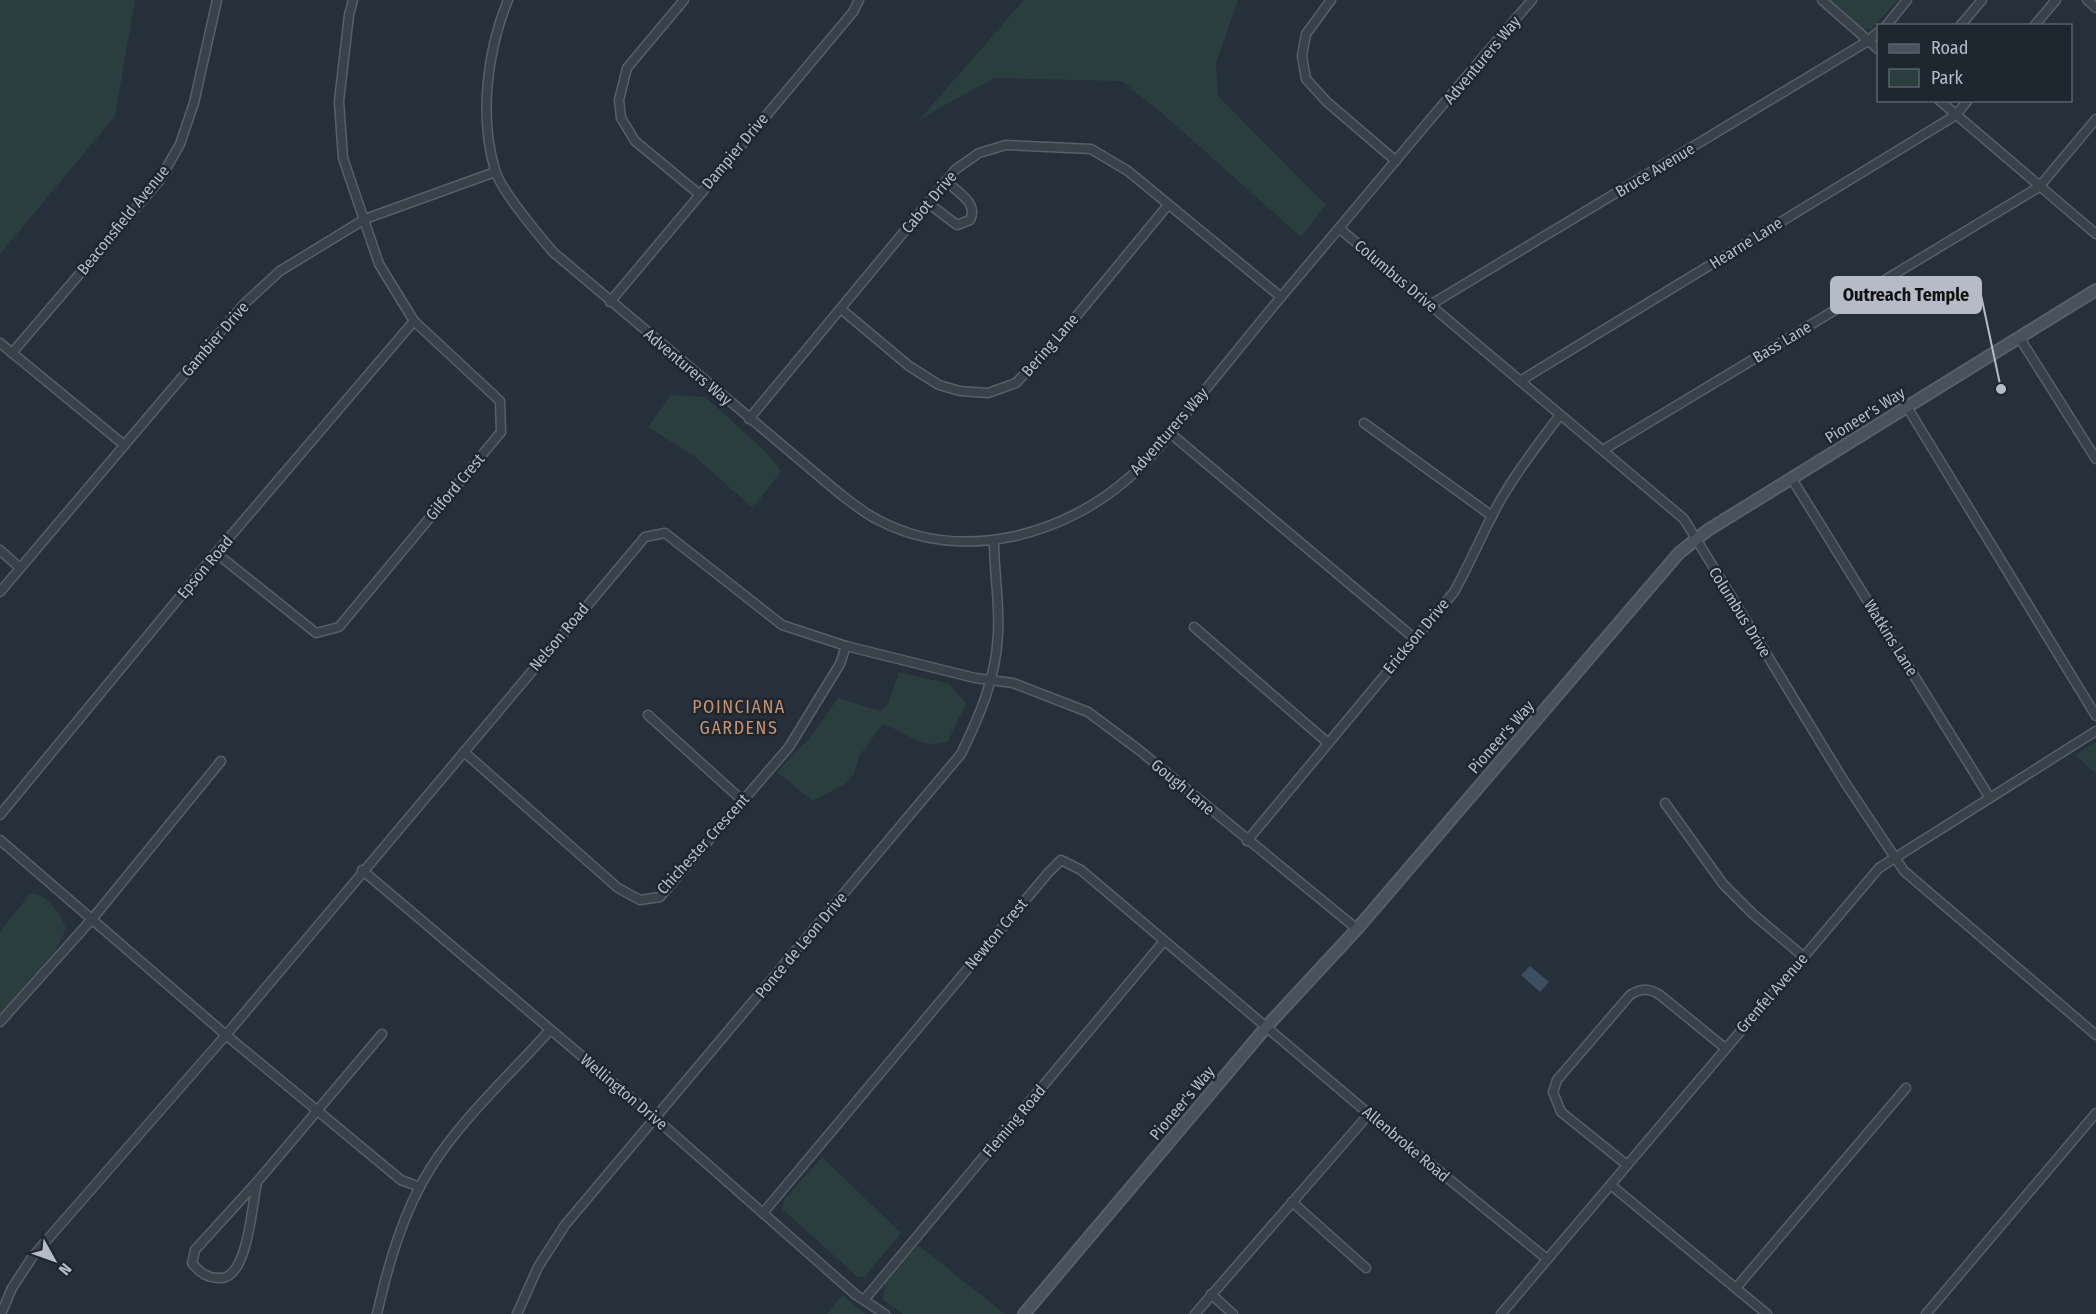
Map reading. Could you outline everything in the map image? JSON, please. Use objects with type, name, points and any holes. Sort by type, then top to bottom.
[{"type":"main road","name":"Pioneer's Way","points":[[1024,1314],[1268,1025],[1357,929],[1679,553],[1696,539],[2096,290]]},
{"type":"street","name":"Beaconsfield Avenue","points":[[12,353],[159,182],[180,144],[194,103],[217,0]]},
{"type":"street","name":"Gilford Crest","points":[[216,553],[316,633],[339,627],[501,432],[500,402],[414,321],[379,264],[343,158],[339,101],[349,15],[353,0]]},
{"type":"street","points":[[495,172],[487,111],[492,48],[508,0]]},
{"type":"street","points":[[684,0],[627,69],[619,100],[621,118],[635,141],[699,194]]},
{"type":"street","name":"Dampier Drive","points":[[610,302],[853,12],[859,0]]},
{"type":"street","points":[[1331,0],[1306,34],[1302,56],[1306,79],[1327,102],[1396,161]]},
{"type":"street","points":[[1822,0],[1877,48]]},
{"type":"street","points":[[1888,24],[1907,0]]},
{"type":"street","points":[[1962,24],[1982,0]]},
{"type":"street","points":[[2036,24],[2056,0]]},
{"type":"street","points":[[2087,0],[2096,8]]},
{"type":"street","name":"Adventurers Way","points":[[495,172],[525,218],[553,252],[839,493],[878,520],[919,536],[971,543],[994,541],[1041,529],[1097,502],[1132,475],[1170,433],[1529,1]]},
{"type":"street","name":"Bruce Avenue","points":[[1430,305],[1868,41],[1877,33]]},
{"type":"street","points":[[1941,102],[2096,234]]},
{"type":"street","name":"Hearne Lane","points":[[1520,381],[1956,114],[1966,102]]},
{"type":"street","name":"Bass Lane","points":[[1603,450],[2039,187],[2096,119]]},
{"type":"street","name":"Cabot Drive","points":[[749,418],[956,169],[979,153],[1006,145],[1047,144],[1091,149],[1128,171],[1281,297]]},
{"type":"street","name":"Gambier Drive","points":[[0,592],[123,444],[244,304],[280,271],[365,219],[495,172]]},
{"type":"street","points":[[928,203],[957,225],[970,220],[973,212],[971,203],[946,181]]},
{"type":"street","name":"Bering Lane","points":[[841,309],[909,366],[939,386],[960,392],[988,393],[1016,383],[1060,336],[1168,205]]},
{"type":"street","name":"Columbus Drive","points":[[1340,229],[1684,519],[1904,871],[2096,1035]]},
{"type":"street","name":"Epson Road","points":[[0,815],[216,553],[414,321]]},
{"type":"street","points":[[2019,337],[2096,459]]},
{"type":"street","points":[[0,343],[123,444]]},
{"type":"street","points":[[1906,407],[2096,716]]},
{"type":"street","name":"Erickson Drive","points":[[1247,841],[1454,592],[1475,555],[1492,516],[1520,470],[1560,415]]},
{"type":"street","points":[[1364,423],[1492,516]]},
{"type":"street","points":[[1170,433],[1414,638]]},
{"type":"street","name":"Watkins Lane","points":[[1792,479],[1990,798]]},
{"type":"street","name":"Nelson Road","points":[[2,1314],[12,1288],[33,1256],[226,1035],[362,870],[645,537],[665,533],[782,625],[846,646],[991,680]]},
{"type":"street","name":"Ponce de Leon Drive","points":[[517,1314],[538,1267],[565,1225],[961,754],[985,703],[991,680],[998,632],[994,541]]},
{"type":"street","points":[[0,550],[20,568]]},
{"type":"street","points":[[1194,627],[1327,742]]},
{"type":"street","name":"Chichester Crescent","points":[[464,752],[618,888],[640,900],[660,897],[789,747],[835,674],[846,646]]},
{"type":"street","name":"Gough Lane","points":[[991,680],[1013,683],[1088,712],[1139,750],[1357,929]]},
{"type":"street","points":[[648,715],[743,801]]},
{"type":"street","name":"Grenfel Avenue","points":[[1501,1314],[1612,1186],[1725,1048],[1879,868],[2096,731]]},
{"type":"street","points":[[0,1022],[93,918],[222,761]]},
{"type":"street","points":[[1665,802],[1723,884],[1753,914],[1803,957]]},
{"type":"street","points":[[0,840],[226,1035],[401,1180],[420,1187]]},
{"type":"street","name":"Newton Crest","points":[[763,1213],[1061,860],[1081,870],[1268,1025]]},
{"type":"street","name":"Wellington Drive","points":[[362,870],[655,1118],[864,1300],[885,1314]]},
{"type":"street","name":"Fleming Road","points":[[864,1300],[1164,941]]},
{"type":"street","points":[[1627,1165],[1562,1112],[1553,1092],[1557,1080],[1630,995],[1640,989],[1653,990],[1660,994],[1725,1048]]},
{"type":"street","name":"Allenbroke Road","points":[[1268,1025],[1369,1114],[1547,1259]]},
{"type":"street","points":[[377,1314],[389,1261],[420,1187],[449,1142],[550,1030]]},
{"type":"street","points":[[257,1182],[244,1255],[236,1272],[225,1278],[212,1278],[199,1272],[192,1263],[195,1250],[257,1182],[382,1034]]},
{"type":"street","points":[[1737,1288],[1906,1088]]},
{"type":"street","points":[[1926,1314],[2096,1113]]},
{"type":"street","points":[[1195,1314],[1369,1114]]},
{"type":"street","points":[[1612,1186],[1767,1314]]},
{"type":"street","points":[[1292,1202],[1366,1268]]},
{"type":"street","points":[[1211,1294],[1233,1314]]},
{"type":"green space","points":[[0,0],[135,0],[115,116],[0,254]]},
{"type":"green space","points":[[1024,0],[1238,0],[1216,63],[1218,96],[1326,205],[1301,237],[1163,114],[1122,81],[994,78],[920,119]]},
{"type":"green space","points":[[1829,0],[1898,0],[1871,29],[1863,29]]},
{"type":"green space","points":[[671,395],[705,397],[764,450],[781,471],[753,508],[694,456],[648,427]]},
{"type":"green space","points":[[899,672],[949,684],[966,704],[948,741],[931,744],[923,742],[883,724],[859,756],[854,774],[846,783],[813,801],[777,772],[813,734],[838,698],[880,711],[888,704]]},
{"type":"green space","points":[[2096,742],[2096,773],[2075,755]]},
{"type":"green space","points":[[34,893],[54,907],[66,929],[55,951],[0,1014],[0,932],[29,895]]},
{"type":"green space","points":[[822,1157],[901,1233],[864,1277],[858,1277],[782,1209],[784,1200]]},
{"type":"green space","points":[[918,1245],[1005,1314],[903,1314],[883,1300],[885,1283]]},
{"type":"green space","points":[[842,1295],[865,1314],[827,1314]]},
{"type":"water","points":[[1530,966],[1549,982],[1540,992],[1521,975]]},
{"type":"place","name":"Outreach Temple","points":[[2001,389]]},
{"type":"district","name":"POINCIANA GARDENS","points":[[739,717]]}]
